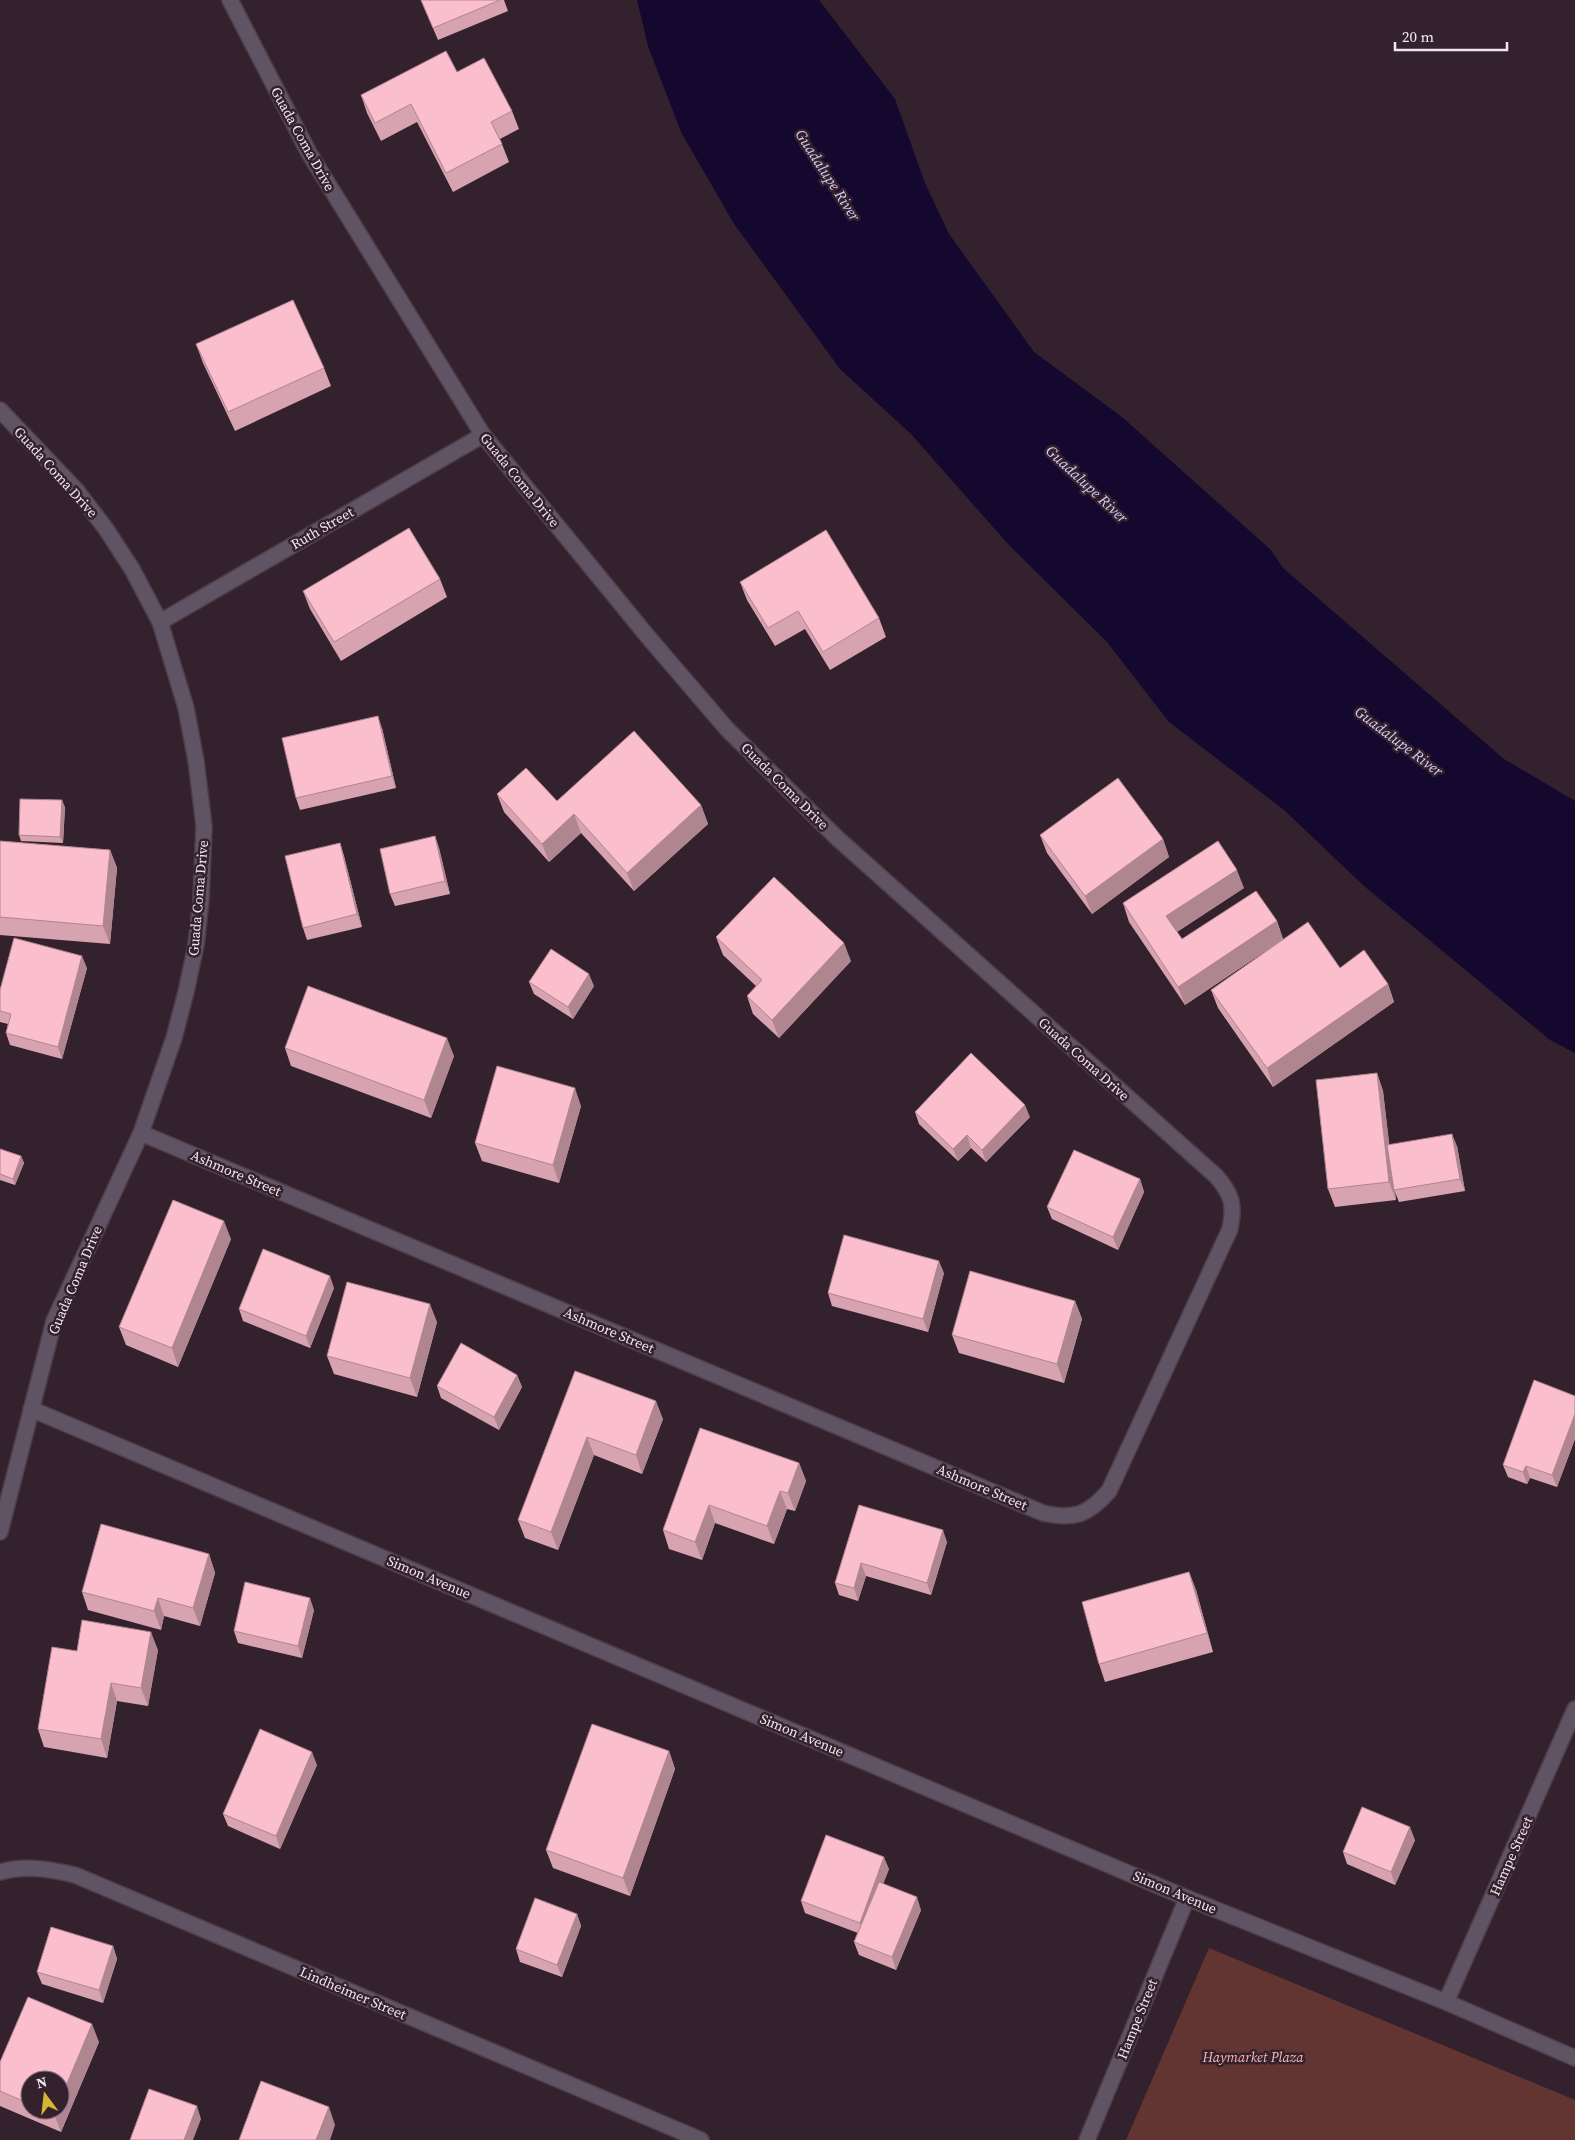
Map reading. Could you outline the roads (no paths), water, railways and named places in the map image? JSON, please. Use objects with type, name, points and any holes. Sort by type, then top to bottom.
[{"type":"street","name":"Guada Coma Drive","points":[[230,0],[308,153],[483,435],[649,638],[727,729],[836,838],[1225,1186],[1232,1200],[1233,1207],[1230,1229],[1109,1490],[1097,1505],[1080,1515]]},
{"type":"street","name":"Guada Coma Drive","points":[[0,410],[77,492],[106,529],[132,569],[160,622],[186,708],[196,761],[204,826],[201,900],[196,945],[174,1038],[141,1133],[54,1321],[0,1532]]},
{"type":"street","name":"Ruth Street","points":[[160,622],[483,435]]},
{"type":"street","name":"Ashmore Street","points":[[141,1133],[1042,1513],[1060,1517],[1080,1515]]},
{"type":"street","name":"Simon Avenue","points":[[31,1409],[1187,1898],[1446,2002],[1575,2058]]},
{"type":"street","name":"Hampe Street","points":[[1446,2002],[1575,1709]]},
{"type":"street","name":"Lindheimer Street","points":[[0,1872],[16,1868],[47,1868],[75,1875],[700,2140]]},
{"type":"street","name":"Hampe Street","points":[[1086,2140],[1187,1898]]},
{"type":"water","name":"Guadalupe River","points":[[637,0],[819,0],[895,99],[925,183],[949,234],[1034,352],[1122,417],[1271,550],[1283,568],[1504,759],[1575,801],[1575,1053],[1550,1040],[1364,886],[1284,810],[1169,722],[1107,642],[1007,543],[911,434],[840,369],[734,224],[681,132],[648,46]]},
{"type":"park label","name":"Haymarket Plaza","points":[[1253,2057]]}]
